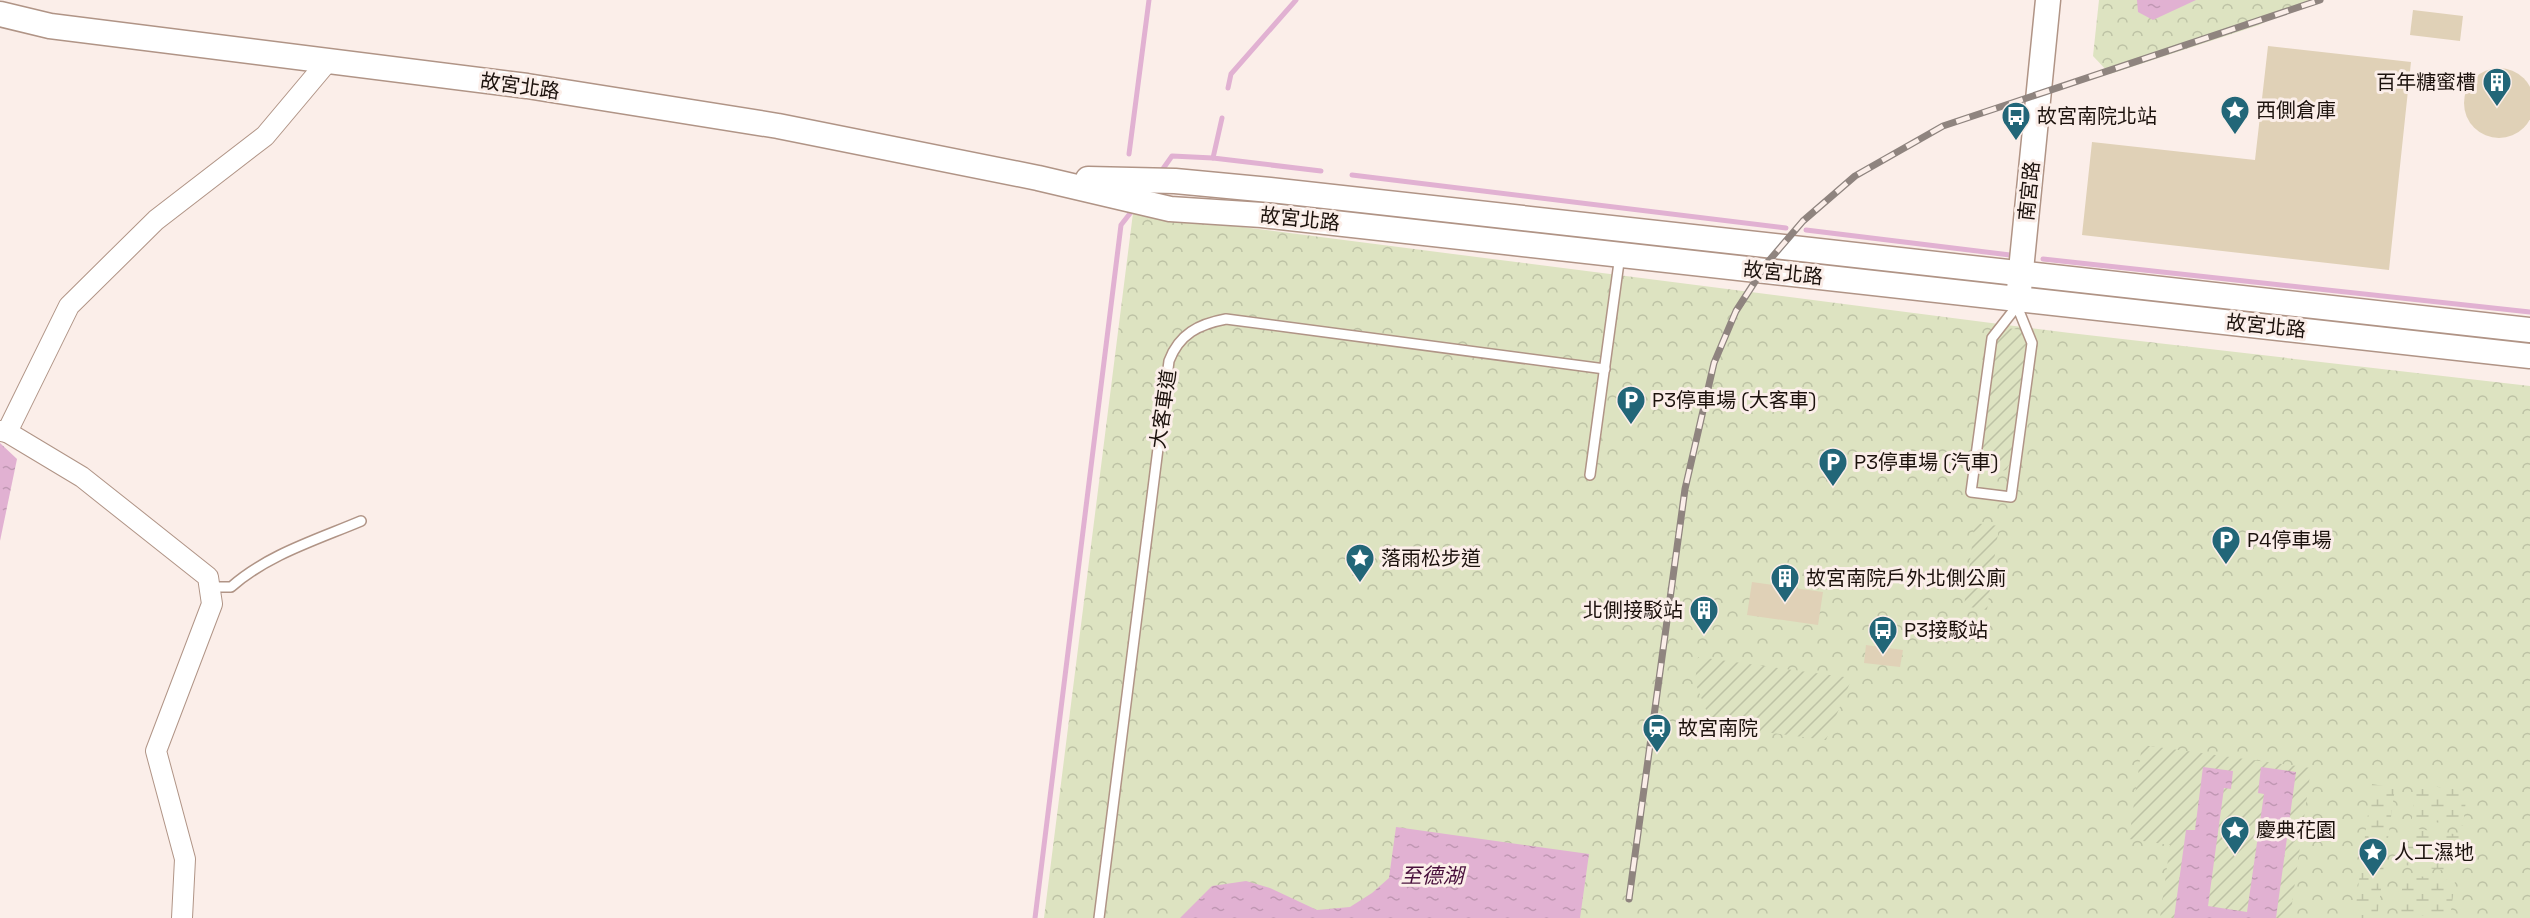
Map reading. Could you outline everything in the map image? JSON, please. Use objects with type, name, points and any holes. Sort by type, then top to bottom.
[{"type":"street","name":"南宮路","points":[[2017,302],[2049,0]]},
{"type":"street","name":"故宮北路","points":[[0,14],[50,26],[527,86],[778,126],[1038,178],[1170,209],[1262,215],[1620,254],[2017,302],[2530,356]]},
{"type":"street","points":[[182,918],[185,859],[156,751],[212,604],[208,577],[82,477],[4,431],[69,306],[156,220],[265,136],[328,61]]},
{"type":"street","name":"故宮北路","points":[[1038,178],[1175,181],[1258,189],[2530,330]]},
{"type":"lane","points":[[1590,476],[1620,254]]},
{"type":"lane","points":[[2017,302],[2032,343],[2011,497],[1971,492],[1992,338],[2017,302]]},
{"type":"lane","name":"大客車道","points":[[1099,918],[1143,561],[1170,361],[1175,346],[1205,323],[1226,319],[1605,369]]},
{"type":"lane","points":[[209,587],[231,587],[246,573],[270,559],[361,521]]},
{"type":"green space","points":[[2099,0],[2309,0],[2259,25],[2110,74],[2093,56]]},
{"type":"green space","points":[[1133,213],[2070,333],[2530,386],[2530,918],[1044,918]]},
{"type":"green space","points":[[2008,328],[2020,330],[2027,339],[2028,345],[2012,460],[2006,470],[1995,473],[1984,467],[1981,455],[1997,341]]},
{"type":"green space","points":[[1975,523],[1999,526],[1987,610],[1964,606]]},
{"type":"green space","points":[[1698,657],[1852,678],[1826,740],[1712,725],[1695,682]]},
{"type":"green space","points":[[2142,745],[2311,768],[2290,918],[2160,918],[2170,845],[2129,839]]},
{"type":"green space","points":[[2372,784],[2395,788],[2377,918],[2354,918]]},
{"type":"green space","points":[[2416,784],[2467,791],[2463,826],[2412,819]]},
{"type":"green space","points":[[2411,828],[2461,835],[2456,872],[2405,865]]},
{"type":"green space","points":[[2404,874],[2455,881],[2450,918],[2399,913]]},
{"type":"water","points":[[2137,0],[2196,0],[2153,20],[2138,12]]},
{"type":"water","points":[[0,443],[17,459],[0,541]]},
{"type":"water","points":[[2203,767],[2233,771],[2231,789],[2224,788],[2208,906],[2247,912],[2264,794],[2258,793],[2261,767],[2296,772],[2276,918],[2174,918],[2186,830],[2195,830]]},
{"type":"water","name":"至德湖","points":[[1396,827],[1589,854],[1580,918],[1180,918],[1212,886],[1246,881],[1270,888],[1317,910],[1350,907],[1372,893],[1389,878]]},
{"type":"building","points":[[2413,10],[2463,16],[2460,41],[2410,35]]},
{"type":"building","points":[[2268,46],[2411,62],[2389,270],[2082,235],[2092,142],[2255,160]]},
{"type":"building","name":"百年糖蜜槽","points":[[2499,68],[2512,71],[2524,78],[2531,90],[2534,103],[2531,116],[2524,128],[2512,135],[2499,138],[2486,135],[2474,128],[2467,116],[2464,103],[2467,90],[2474,78],[2486,71]]},
{"type":"building","name":"故宮南院戶外北側公廁","points":[[1752,582],[1823,592],[1818,625],[1747,615]]},
{"type":"building","points":[[1866,645],[1903,650],[1900,667],[1864,663]]},
{"type":"waterway","points":[[1129,154],[1149,0]]},
{"type":"waterway","points":[[1228,88],[1231,74],[1296,0]]},
{"type":"waterway","points":[[1222,118],[1213,158],[1321,171]]},
{"type":"waterway","points":[[1160,173],[1172,156],[1213,158]]},
{"type":"waterway","points":[[1352,175],[1786,228]]},
{"type":"waterway","points":[[1035,918],[1121,225],[1135,207]]},
{"type":"waterway","points":[[1806,230],[2010,255]]},
{"type":"waterway","points":[[2043,259],[2530,312]]},
{"type":"railway","points":[[1629,899],[1685,489],[1714,363],[1736,311],[1767,263],[1803,221],[1855,176],[1943,126],[2320,0]]},
{"type":"place","name":"百年糖蜜槽","points":[[2497,108]]},
{"type":"place","name":"西側倉庫","points":[[2235,136]]},
{"type":"place","name":"故宮南院北站","points":[[2016,142]]},
{"type":"place","name":"P3停車場 (大客車)","points":[[1631,426]]},
{"type":"place","name":"P3停車場 (汽車)","points":[[1833,488]]},
{"type":"place","name":"P4停車場","points":[[2226,566]]},
{"type":"place","name":"落雨松步道","points":[[1360,584]]},
{"type":"place","name":"故宮南院戶外北側公廁","points":[[1785,604]]},
{"type":"place","name":"北側接駁站","points":[[1704,636]]},
{"type":"place","name":"P3接駁站","points":[[1883,656]]},
{"type":"place","name":"故宮南院","points":[[1657,754]]},
{"type":"place","name":"慶典花園","points":[[2235,856]]},
{"type":"place","name":"人工濕地","points":[[2373,878]]}]
